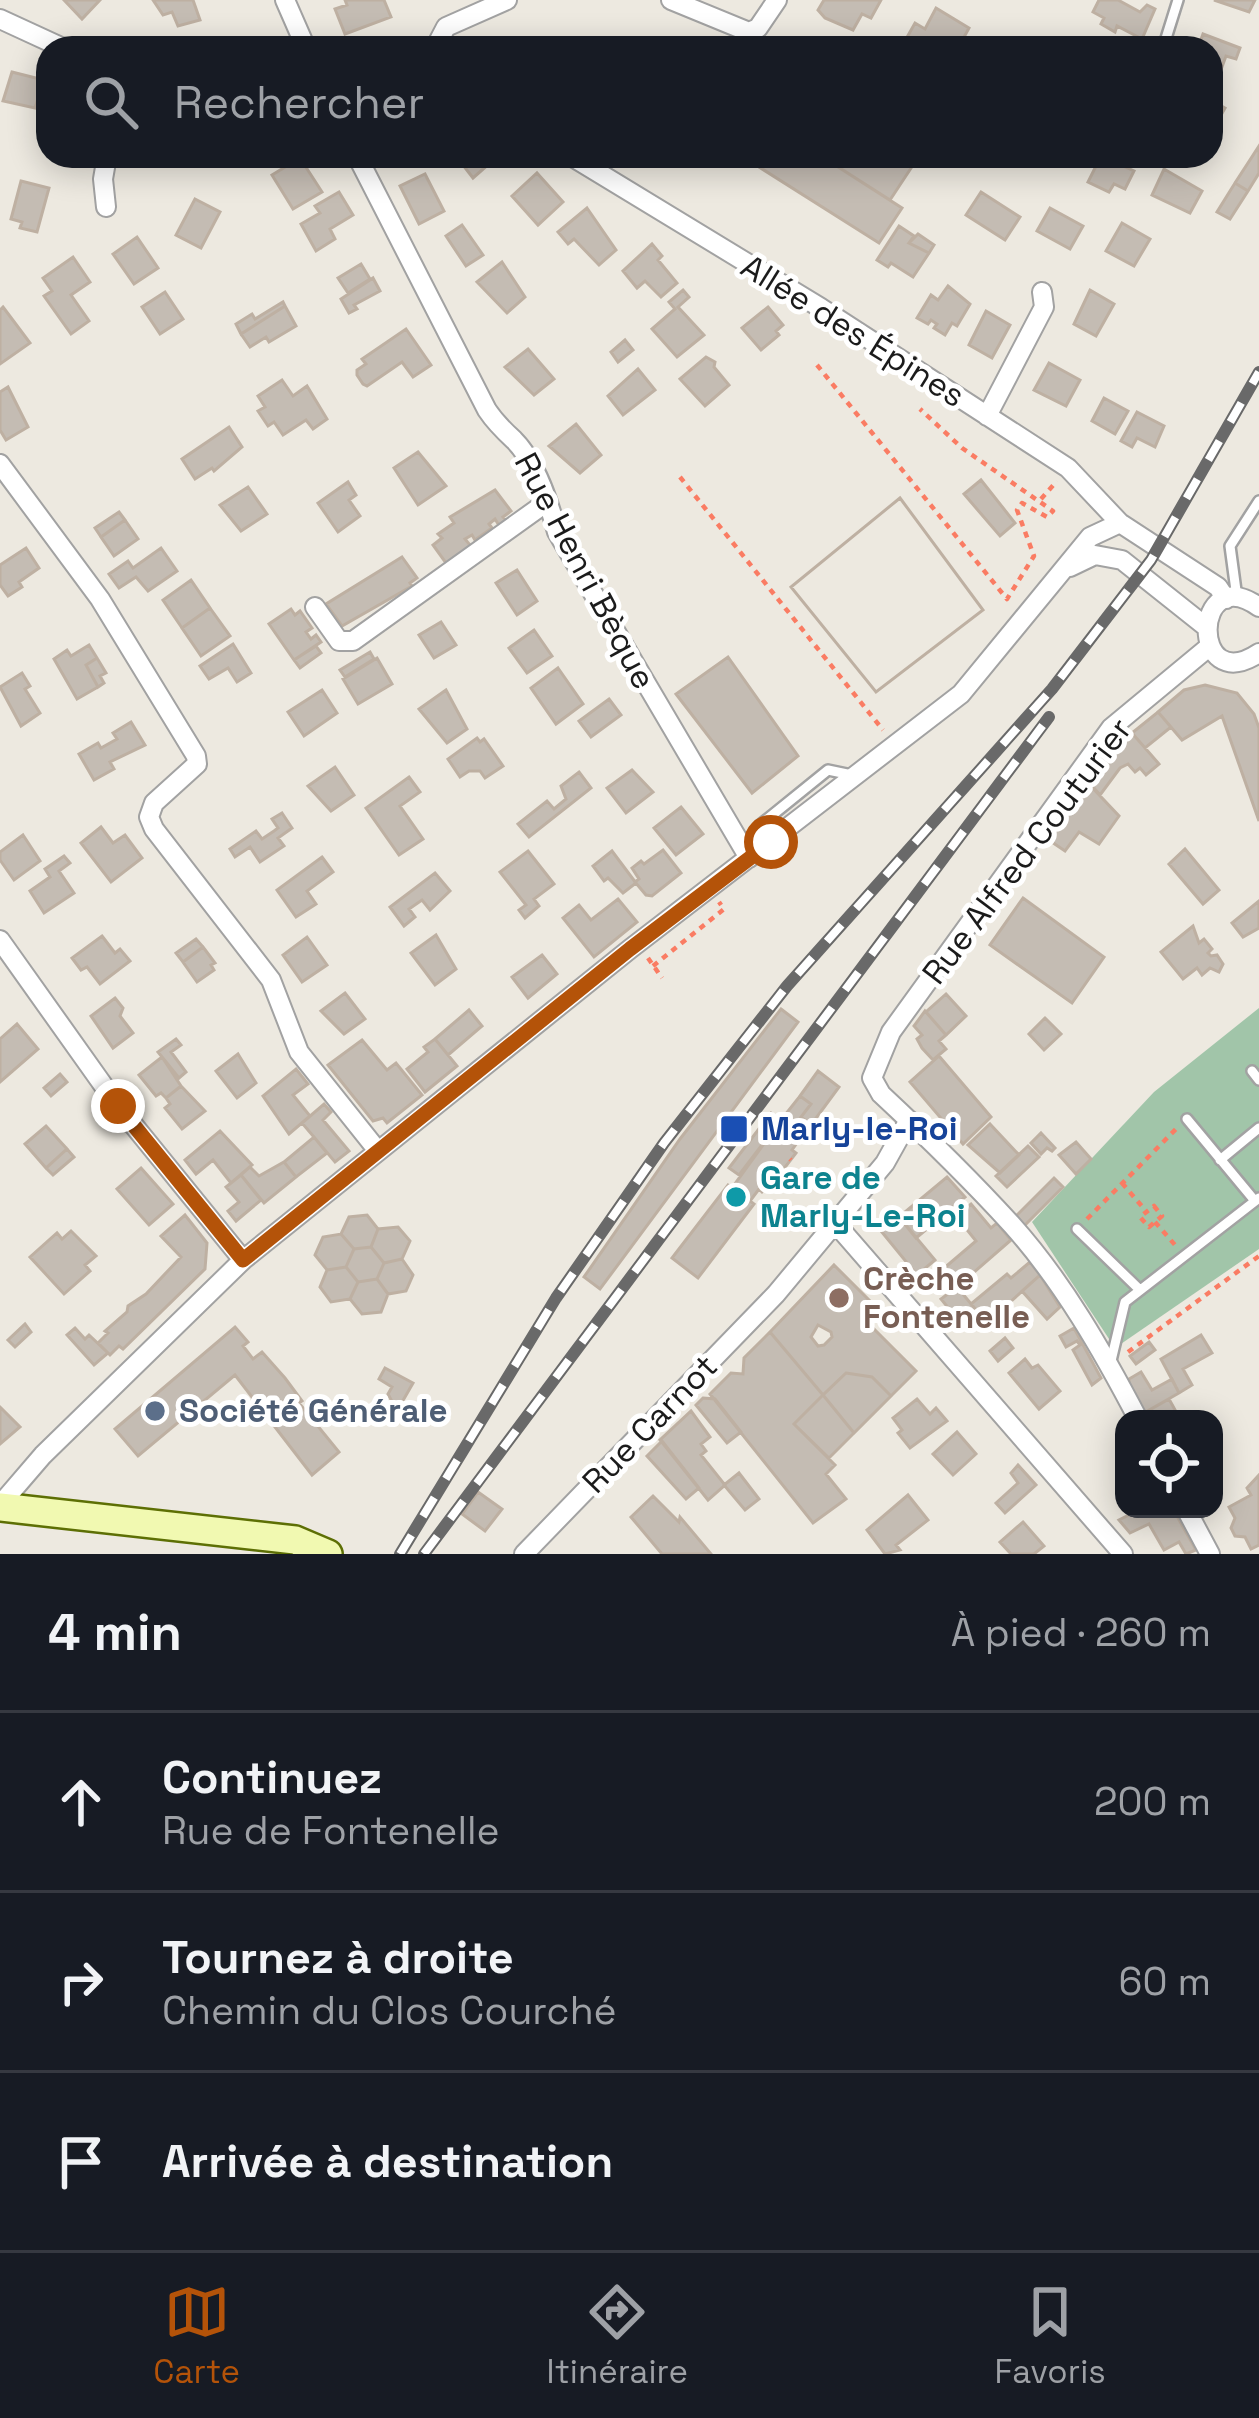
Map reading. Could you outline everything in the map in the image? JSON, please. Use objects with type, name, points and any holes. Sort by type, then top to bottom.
[{"type":"main road","points":[[0,1506],[295,1540],[328,1554]]},
{"type":"street","points":[[285,0],[301,36]]},
{"type":"street","points":[[441,36],[446,27],[507,0]]},
{"type":"street","points":[[671,0],[749,32],[758,28],[777,0]]},
{"type":"street","points":[[0,19],[37,36]]},
{"type":"street","points":[[105,168],[106,207]]},
{"type":"street","name":"Rue Henri Bèque","points":[[363,168],[487,410],[502,432],[516,442],[547,502],[556,532],[749,858]]},
{"type":"street","name":"Allée des Épines","points":[[591,168],[1068,468],[1120,523],[1247,602]]},
{"type":"street","points":[[987,416],[1044,307],[1042,292]]},
{"type":"street","points":[[0,464],[100,599],[196,756],[197,764],[154,803],[148,817],[154,829],[271,980],[299,1052],[378,1151]]},
{"type":"street","points":[[315,608],[338,641],[353,641],[547,502]]},
{"type":"street","points":[[0,1506],[44,1455],[243,1260],[961,694],[1090,537],[1120,523]]},
{"type":"street","points":[[1066,569],[1095,555],[1122,560],[1205,626],[1216,654],[1235,662],[1258,658]]},
{"type":"street","points":[[1205,626],[1212,610],[1247,602]]},
{"type":"street","name":"Rue Alfred Couturier","points":[[909,1120],[881,1094],[872,1078],[891,1032],[1111,728],[1210,646]]},
{"type":"street","points":[[0,940],[118,1106],[243,1260]]},
{"type":"street","points":[[909,1120],[1014,1228],[1057,1283],[1113,1364],[1134,1410]]},
{"type":"street","name":"Rue Carnot","points":[[524,1554],[776,1294],[885,1163],[909,1120]]},
{"type":"street","points":[[836,1224],[1123,1554]]},
{"type":"street","points":[[1191,1518],[1210,1554]]},
{"type":"lane","points":[[1167,36],[1178,0]]},
{"type":"lane","points":[[1247,602],[1230,546],[1259,501]]},
{"type":"lane","points":[[1113,1364],[1125,1302],[1257,1200],[1187,1119]]},
{"type":"lane","points":[[1220,1160],[1259,1129]]},
{"type":"lane","points":[[1077,1229],[1140,1290]]},
{"type":"path","points":[[817,365],[1007,599],[1034,556],[1017,510],[1022,503],[1047,517],[1053,511],[962,448],[920,409]]},
{"type":"path","points":[[680,478],[896,746]]},
{"type":"path","points":[[662,978],[653,966],[712,920]]},
{"type":"path","points":[[1077,1229],[1187,1119]]},
{"type":"path","points":[[1122,1183],[1147,1212],[1140,1217],[1149,1227],[1155,1222],[1184,1256]]},
{"type":"path","points":[[1113,1364],[1259,1256]]},
{"type":"green space","points":[[1259,1008],[1259,1249],[1115,1348],[1032,1222],[1154,1092]]},
{"type":"building","points":[[64,0],[100,0],[82,19]]},
{"type":"building","points":[[153,0],[193,0],[200,20],[178,26],[172,12],[163,15]]},
{"type":"building","points":[[345,0],[384,0],[391,17],[345,34],[335,9],[347,5]]},
{"type":"building","points":[[824,0],[881,0],[871,18],[862,14],[853,30],[825,18],[818,10]]},
{"type":"building","points":[[1099,0],[1118,0],[1140,12],[1147,5],[1155,9],[1143,36],[1117,26],[1115,32],[1093,12]]},
{"type":"building","points":[[1214,0],[1255,0],[1249,12]]},
{"type":"building","points":[[936,8],[969,28],[965,36],[908,36],[915,23],[925,29]]},
{"type":"building","points":[[1223,42],[1240,48],[1236,59],[1226,56],[1223,64]]},
{"type":"building","points":[[12,72],[36,78],[35,108],[3,101]]},
{"type":"building","points":[[1259,146],[1259,173],[1248,191],[1235,183]]},
{"type":"building","points":[[284,168],[306,168],[322,192],[293,209],[272,175]]},
{"type":"building","points":[[465,168],[484,168],[473,178]]},
{"type":"building","points":[[761,168],[840,168],[902,208],[879,243]]},
{"type":"building","points":[[840,168],[911,168],[890,200]]},
{"type":"building","points":[[1095,168],[1134,171],[1125,189],[1114,184],[1109,192],[1088,182]]},
{"type":"building","points":[[1164,169],[1202,191],[1190,213],[1152,195]]},
{"type":"building","points":[[537,173],[563,202],[538,225],[512,196]]},
{"type":"building","points":[[425,174],[444,211],[419,224],[400,186]]},
{"type":"building","points":[[21,181],[49,188],[37,232],[20,228],[22,222],[11,219]]},
{"type":"building","points":[[1235,183],[1248,191],[1230,219],[1217,212]]},
{"type":"building","points":[[339,192],[353,215],[330,229],[335,239],[316,251],[301,224],[320,213],[315,206]]},
{"type":"building","points":[[981,192],[1020,217],[1005,240],[966,215]]},
{"type":"building","points":[[195,199],[220,212],[201,248],[176,235]]},
{"type":"building","points":[[587,208],[616,250],[599,265],[574,239],[568,244],[558,232]]},
{"type":"building","points":[[1050,208],[1083,226],[1070,249],[1037,231]]},
{"type":"building","points":[[1122,223],[1150,239],[1134,266],[1106,251]]},
{"type":"building","points":[[462,225],[483,255],[466,266],[446,236]]},
{"type":"building","points":[[899,226],[914,236],[909,243],[929,253],[913,277],[877,260]]},
{"type":"building","points":[[918,234],[934,245],[929,253],[909,243]]},
{"type":"building","points":[[137,237],[158,268],[134,284],[113,254]]},
{"type":"building","points":[[652,244],[677,283],[661,297],[645,281],[637,288],[623,271]]},
{"type":"building","points":[[73,257],[90,282],[71,295],[89,321],[71,334],[44,296],[52,291],[43,278]]},
{"type":"building","points":[[502,262],[525,297],[507,313],[477,282]]},
{"type":"building","points":[[361,264],[370,279],[348,293],[338,278]]},
{"type":"building","points":[[373,278],[380,291],[354,305],[357,309],[349,313],[341,299]]},
{"type":"building","points":[[948,286],[970,304],[957,326],[952,323],[945,335],[931,320],[928,324],[917,318],[931,295],[938,300]]},
{"type":"building","points":[[683,290],[689,297],[678,307],[704,335],[677,357],[652,329],[675,309],[669,302]]},
{"type":"building","points":[[1090,290],[1114,304],[1096,336],[1074,324]]},
{"type":"building","points":[[165,292],[183,319],[160,334],[142,307]]},
{"type":"building","points":[[283,302],[285,306],[241,334],[236,324]]},
{"type":"building","points":[[285,306],[296,326],[250,347],[241,334]]},
{"type":"building","points":[[3,307],[30,343],[0,364],[0,310]]},
{"type":"building","points":[[768,307],[783,325],[776,331],[779,335],[761,350],[742,328]]},
{"type":"building","points":[[986,311],[1010,325],[992,358],[969,345]]},
{"type":"building","points":[[406,329],[431,365],[413,377],[402,362],[367,386],[363,384],[357,375],[366,364],[362,359]]},
{"type":"building","points":[[625,340],[633,350],[618,362],[611,352]]},
{"type":"building","points":[[528,349],[554,379],[534,395],[505,367]]},
{"type":"building","points":[[706,357],[715,362],[729,385],[705,406],[680,379]]},
{"type":"building","points":[[1049,363],[1080,380],[1066,406],[1034,390]]},
{"type":"building","points":[[638,369],[655,390],[623,415],[608,396]]},
{"type":"building","points":[[282,380],[293,396],[307,386],[327,419],[313,429],[306,420],[283,435],[274,422],[268,426],[258,411],[265,407],[258,396]]},
{"type":"building","points":[[8,387],[28,427],[6,440],[0,430],[0,392]]},
{"type":"building","points":[[1104,398],[1128,411],[1115,434],[1092,421]]},
{"type":"building","points":[[1137,412],[1164,426],[1155,447],[1137,438],[1132,447],[1121,441]]},
{"type":"building","points":[[576,424],[601,455],[580,473],[549,446]]},
{"type":"building","points":[[229,427],[242,447],[214,471],[195,479],[182,459]]},
{"type":"building","points":[[418,452],[446,486],[418,505],[394,468]]},
{"type":"building","points":[[981,480],[1015,523],[1000,536],[964,494]]},
{"type":"building","points":[[348,482],[356,495],[349,500],[360,516],[338,532],[318,503]]},
{"type":"building","points":[[248,487],[267,514],[241,531],[220,505]]},
{"type":"building","points":[[495,490],[511,511],[503,517],[507,521],[500,527],[495,519],[489,524],[492,528],[475,540],[472,535],[465,539],[470,545],[464,553],[446,563],[433,545],[442,538],[438,534],[454,523],[450,517]]},
{"type":"building","points":[[900,498],[983,610],[876,692],[791,587]]},
{"type":"building","points":[[900,498],[983,610],[876,692],[791,587]]},
{"type":"building","points":[[119,512],[125,520],[101,537],[95,528]]},
{"type":"building","points":[[125,520],[138,539],[114,556],[101,537]]},
{"type":"building","points":[[26,548],[39,568],[8,596],[0,585],[0,565]]},
{"type":"building","points":[[161,548],[177,571],[148,591],[136,577],[119,588],[109,574],[128,561],[133,568]]},
{"type":"building","points":[[402,557],[417,578],[412,586],[342,626],[326,604]]},
{"type":"building","points":[[517,570],[537,601],[517,615],[496,583]]},
{"type":"building","points":[[191,580],[210,608],[182,628],[163,600]]},
{"type":"building","points":[[210,608],[230,636],[201,656],[182,628]]},
{"type":"building","points":[[291,609],[295,615],[300,611],[312,628],[306,632],[311,639],[316,635],[321,642],[294,660],[269,624]]},
{"type":"building","points":[[441,622],[456,645],[434,658],[419,635]]},
{"type":"building","points":[[534,630],[552,656],[527,673],[509,648]]},
{"type":"building","points":[[233,644],[251,673],[237,682],[228,668],[209,679],[200,666]]},
{"type":"building","points":[[89,645],[97,658],[86,665],[98,687],[77,699],[54,659]]},
{"type":"building","points":[[316,646],[321,653],[300,668],[294,660]]},
{"type":"building","points":[[370,652],[374,659],[345,677],[340,670]]},
{"type":"building","points":[[728,657],[798,756],[752,793],[676,694]]},
{"type":"building","points":[[97,658],[106,673],[100,676],[104,683],[98,687],[86,665]]},
{"type":"building","points":[[377,658],[392,684],[358,704],[343,679]]},
{"type":"building","points":[[558,668],[583,704],[556,724],[531,688]]},
{"type":"building","points":[[22,673],[30,686],[25,689],[40,713],[21,726],[0,687]]},
{"type":"building","points":[[1205,685],[1237,693],[1254,714],[1259,728],[1259,821],[1222,716],[1182,740],[1158,712],[1184,690]]},
{"type":"building","points":[[322,690],[337,713],[304,736],[288,712]]},
{"type":"building","points":[[446,690],[467,729],[447,743],[419,709]]},
{"type":"building","points":[[609,699],[621,715],[591,737],[579,721]]},
{"type":"building","points":[[1158,712],[1171,727],[1145,748],[1132,733]]},
{"type":"building","points":[[131,722],[145,745],[110,762],[114,769],[94,780],[79,754],[117,739],[113,733]]},
{"type":"building","points":[[1132,733],[1159,764],[1146,775],[1128,764],[1120,768],[1100,795],[1087,780],[1105,755]]},
{"type":"building","points":[[477,738],[484,739],[503,766],[485,778],[480,771],[460,777],[448,759]]},
{"type":"building","points":[[335,767],[354,795],[331,811],[308,786]]},
{"type":"building","points":[[632,770],[653,792],[626,813],[607,788]]},
{"type":"building","points":[[579,772],[591,788],[529,837],[518,824],[547,801],[554,809],[566,799],[561,786]]},
{"type":"building","points":[[409,777],[420,792],[400,806],[423,839],[399,855],[366,808]]},
{"type":"building","points":[[1086,781],[1119,816],[1099,844],[1079,832],[1065,851],[1046,838]]},
{"type":"building","points":[[681,807],[703,834],[676,855],[654,828]]},
{"type":"building","points":[[282,813],[292,828],[278,838],[284,846],[260,862],[250,847],[235,857],[230,849],[256,831],[262,839],[274,831],[278,828],[272,819]]},
{"type":"building","points":[[101,827],[113,843],[125,835],[142,858],[111,882],[81,843]]},
{"type":"building","points":[[23,835],[40,861],[14,880],[0,852]]},
{"type":"building","points":[[1185,849],[1219,890],[1203,904],[1169,864]]},
{"type":"building","points":[[663,850],[681,873],[652,896],[646,895],[635,882],[639,879],[632,868]]},
{"type":"building","points":[[528,851],[554,884],[534,899],[539,906],[525,918],[519,910],[526,905],[500,872]]},
{"type":"building","points":[[612,851],[636,883],[623,893],[608,878],[604,881],[593,866]]},
{"type":"building","points":[[64,856],[70,863],[59,871],[74,893],[44,913],[30,891],[50,877],[45,869]]},
{"type":"building","points":[[322,857],[333,872],[307,891],[316,904],[296,917],[277,890]]},
{"type":"building","points":[[435,873],[450,891],[430,910],[422,900],[409,909],[415,917],[404,926],[390,907]]},
{"type":"building","points":[[1023,898],[1104,957],[1072,1003],[990,945]]},
{"type":"building","points":[[618,899],[637,922],[594,957],[563,918],[579,905],[591,920]]},
{"type":"building","points":[[1259,901],[1259,928],[1243,937],[1232,923]]},
{"type":"building","points":[[1193,926],[1199,943],[1204,939],[1212,949],[1208,953],[1217,955],[1223,964],[1219,972],[1210,968],[1202,975],[1197,968],[1183,979],[1161,952]]},
{"type":"building","points":[[436,935],[456,969],[435,985],[411,953]]},
{"type":"building","points":[[102,936],[115,953],[120,949],[130,961],[100,984],[87,967],[81,970],[72,958]]},
{"type":"building","points":[[307,937],[327,965],[302,982],[283,955]]},
{"type":"building","points":[[196,939],[203,947],[183,962],[176,953]]},
{"type":"building","points":[[203,947],[215,963],[211,965],[214,970],[197,982],[183,962]]},
{"type":"building","points":[[542,955],[557,974],[528,998],[512,977]]},
{"type":"building","points":[[345,993],[365,1019],[344,1034],[321,1011]]},
{"type":"building","points":[[946,994],[966,1016],[946,1035],[926,1012]]},
{"type":"building","points":[[115,998],[123,1008],[120,1016],[133,1033],[113,1048],[91,1016]]},
{"type":"building","points":[[781,1009],[798,1022],[600,1289],[584,1277],[680,1139]]},
{"type":"building","points":[[469,1010],[482,1026],[448,1055],[435,1039]]},
{"type":"building","points":[[925,1011],[946,1035],[939,1041],[946,1049],[933,1060],[922,1048],[917,1039],[922,1035],[914,1026]]},
{"type":"building","points":[[1045,1018],[1061,1034],[1044,1050],[1029,1034]]},
{"type":"building","points":[[17,1024],[38,1049],[0,1082],[0,1039]]},
{"type":"building","points":[[176,1039],[181,1045],[171,1052],[186,1072],[179,1078],[158,1052]]},
{"type":"building","points":[[435,1039],[457,1066],[425,1092],[407,1069],[428,1052],[424,1047]]},
{"type":"building","points":[[362,1040],[387,1070],[396,1063],[422,1095],[387,1123],[383,1118],[373,1121],[328,1065]]},
{"type":"building","points":[[238,1054],[256,1083],[237,1098],[216,1071]]},
{"type":"building","points":[[939,1056],[991,1117],[963,1144],[910,1082]]},
{"type":"building","points":[[162,1057],[181,1086],[166,1098],[161,1093],[156,1096],[139,1075]]},
{"type":"building","points":[[296,1069],[308,1084],[293,1095],[310,1116],[289,1134],[263,1096]]},
{"type":"building","points":[[818,1071],[839,1087],[811,1125],[801,1117],[811,1104],[800,1096]]},
{"type":"building","points":[[60,1074],[67,1082],[51,1096],[44,1088]]},
{"type":"building","points":[[181,1086],[205,1111],[182,1129],[165,1108],[170,1104],[166,1098]]},
{"type":"building","points":[[800,1096],[811,1104],[801,1117],[811,1125],[802,1136],[781,1120]]},
{"type":"building","points":[[324,1104],[331,1112],[323,1120],[349,1151],[335,1162],[302,1123]]},
{"type":"building","points":[[771,1113],[781,1120],[739,1175],[729,1168]]},
{"type":"building","name":"Gare de Marly-Le-Roi","points":[[781,1120],[802,1136],[792,1150],[796,1153],[776,1179],[762,1192],[759,1189],[750,1201],[754,1204],[698,1278],[672,1258],[728,1185],[732,1188]]},
{"type":"building","points":[[990,1124],[1019,1155],[1000,1173],[968,1145]]},
{"type":"building","points":[[46,1126],[67,1149],[46,1168],[25,1144]]},
{"type":"building","points":[[220,1131],[252,1165],[231,1183],[213,1160],[196,1174],[185,1160]]},
{"type":"building","points":[[1041,1133],[1055,1148],[1052,1151],[1047,1148],[1041,1154],[1031,1143]]},
{"type":"building","points":[[314,1137],[327,1153],[296,1177],[284,1162]]},
{"type":"building","points":[[1076,1142],[1091,1159],[1076,1174],[1059,1155]]},
{"type":"building","points":[[1028,1146],[1039,1157],[1007,1187],[996,1176]]},
{"type":"building","points":[[67,1149],[74,1157],[53,1175],[46,1168]]},
{"type":"building","points":[[284,1162],[296,1177],[264,1203],[241,1175],[250,1167],[259,1176]]},
{"type":"building","points":[[141,1168],[173,1204],[149,1225],[117,1189]]},
{"type":"building","points":[[241,1175],[261,1200],[236,1221],[228,1211],[239,1202],[226,1187]]},
{"type":"building","points":[[947,1177],[965,1197],[916,1238],[899,1217]]},
{"type":"building","points":[[1054,1178],[1063,1187],[1023,1227],[1015,1217]]},
{"type":"building","points":[[971,1204],[991,1228],[997,1223],[1011,1240],[957,1287],[943,1269],[976,1241],[956,1216]]},
{"type":"building","points":[[185,1215],[207,1243],[205,1269],[123,1349],[119,1346],[110,1355],[98,1343],[105,1331],[181,1257],[161,1236]]},
{"type":"building","points":[[367,1215],[378,1229],[371,1247],[354,1249],[341,1234],[349,1217]]},
{"type":"building","points":[[899,1217],[935,1260],[917,1275],[881,1231]]},
{"type":"building","points":[[398,1227],[410,1241],[402,1259],[384,1263],[371,1247],[378,1229]]},
{"type":"building","points":[[71,1231],[96,1256],[85,1265],[90,1271],[64,1294],[30,1257],[57,1233],[62,1239]]},
{"type":"building","points":[[341,1234],[354,1249],[346,1267],[327,1270],[315,1255],[323,1237]]},
{"type":"building","points":[[371,1247],[384,1263],[377,1279],[358,1282],[346,1267],[354,1249]]},
{"type":"building","points":[[402,1259],[413,1275],[406,1291],[388,1294],[377,1279],[384,1263]]},
{"type":"building","points":[[1030,1262],[1040,1275],[987,1323],[971,1304]]},
{"type":"building","points":[[834,1265],[879,1310],[867,1322],[916,1371],[891,1396],[872,1377],[846,1373],[823,1395],[770,1332]],"holes":[[[818,1325],[831,1332],[824,1345],[818,1346],[811,1337]]]},
{"type":"building","points":[[346,1267],[358,1282],[350,1299],[331,1302],[320,1287],[327,1270]]},
{"type":"building","points":[[1040,1275],[1060,1307],[1047,1319],[1022,1291]]},
{"type":"building","points":[[377,1279],[388,1294],[381,1312],[362,1314],[350,1299],[358,1282]]},
{"type":"building","points":[[957,1287],[987,1323],[981,1328],[973,1318],[963,1326],[941,1299]]},
{"type":"building","points":[[25,1324],[31,1332],[15,1347],[8,1340]]},
{"type":"building","points":[[235,1327],[248,1342],[243,1346],[253,1359],[262,1352],[339,1452],[312,1475],[235,1375],[138,1456],[115,1429]]},
{"type":"building","points":[[75,1328],[108,1353],[94,1365],[67,1335]]},
{"type":"building","points":[[1074,1328],[1101,1378],[1092,1385],[1073,1350],[1080,1345],[1077,1341],[1066,1347],[1060,1336]]},
{"type":"building","points":[[770,1332],[823,1395],[794,1424],[835,1465],[826,1474],[846,1499],[813,1523],[710,1394],[731,1373],[743,1374],[744,1358]]},
{"type":"building","points":[[1201,1335],[1212,1353],[1183,1369],[1192,1385],[1179,1393],[1161,1359]]},
{"type":"building","points":[[1005,1338],[1013,1348],[998,1361],[990,1351]]},
{"type":"building","points":[[1149,1342],[1155,1350],[1136,1364],[1130,1356]]},
{"type":"building","points":[[1025,1359],[1032,1368],[1038,1365],[1060,1391],[1039,1409],[1009,1373]]},
{"type":"building","points":[[385,1368],[413,1383],[397,1411],[388,1394],[392,1387],[379,1379]]},
{"type":"building","points":[[1141,1372],[1152,1390],[1172,1379],[1179,1393],[1142,1410],[1129,1379]]},
{"type":"building","points":[[846,1373],[872,1377],[891,1396],[854,1433],[823,1395]]},
{"type":"building","points":[[823,1395],[854,1433],[829,1458],[794,1424]]},
{"type":"building","points":[[703,1398],[715,1399],[741,1432],[727,1443],[696,1405]]},
{"type":"building","points":[[917,1399],[930,1414],[936,1408],[947,1421],[910,1448],[893,1418]]},
{"type":"building","points":[[1169,1399],[1175,1410],[1150,1410]]},
{"type":"building","points":[[0,1407],[20,1427],[0,1444]]},
{"type":"building","points":[[691,1411],[710,1437],[701,1444],[706,1451],[701,1455],[725,1485],[708,1500],[660,1440]]},
{"type":"building","points":[[957,1432],[976,1454],[953,1475],[933,1454]]},
{"type":"building","points":[[662,1441],[699,1488],[686,1499],[647,1456]]},
{"type":"building","points":[[1018,1465],[1036,1485],[1005,1513],[996,1503],[1018,1483],[1011,1473]]},
{"type":"building","points":[[739,1473],[759,1499],[745,1510],[724,1485]]},
{"type":"building","points":[[1259,1475],[1259,1545],[1251,1549],[1245,1537],[1235,1536],[1231,1528],[1235,1518],[1229,1507],[1251,1495],[1247,1488]]},
{"type":"building","points":[[478,1492],[502,1509],[485,1531],[462,1514]]},
{"type":"building","points":[[908,1495],[928,1520],[896,1545],[900,1550],[885,1554],[867,1530]]},
{"type":"building","points":[[653,1496],[679,1522],[680,1517],[711,1554],[662,1554],[631,1517]]},
{"type":"building","points":[[1178,1518],[1196,1550],[1186,1554],[1179,1542],[1164,1550],[1149,1524],[1130,1533],[1119,1520]]},
{"type":"building","points":[[1023,1522],[1044,1546],[1034,1554],[1011,1554],[1000,1542]]},
{"type":"railway","points":[[400,1554],[556,1298],[664,1143],[787,986],[1052,689],[1151,560],[1259,372]]},
{"type":"railway","points":[[424,1554],[1049,717]]},
{"type":"place","name":"Marly-le-Roi","points":[[734,1129]]},
{"type":"place","name":"Gare de Marly-Le-Roi","points":[[736,1197]]},
{"type":"place","name":"Crèche Fontenelle","points":[[839,1298]]},
{"type":"place","name":"Société Générale","points":[[155,1411]]},
{"type":"route","points":[[118,1106],[243,1260],[630,949],[771,842]]}]
